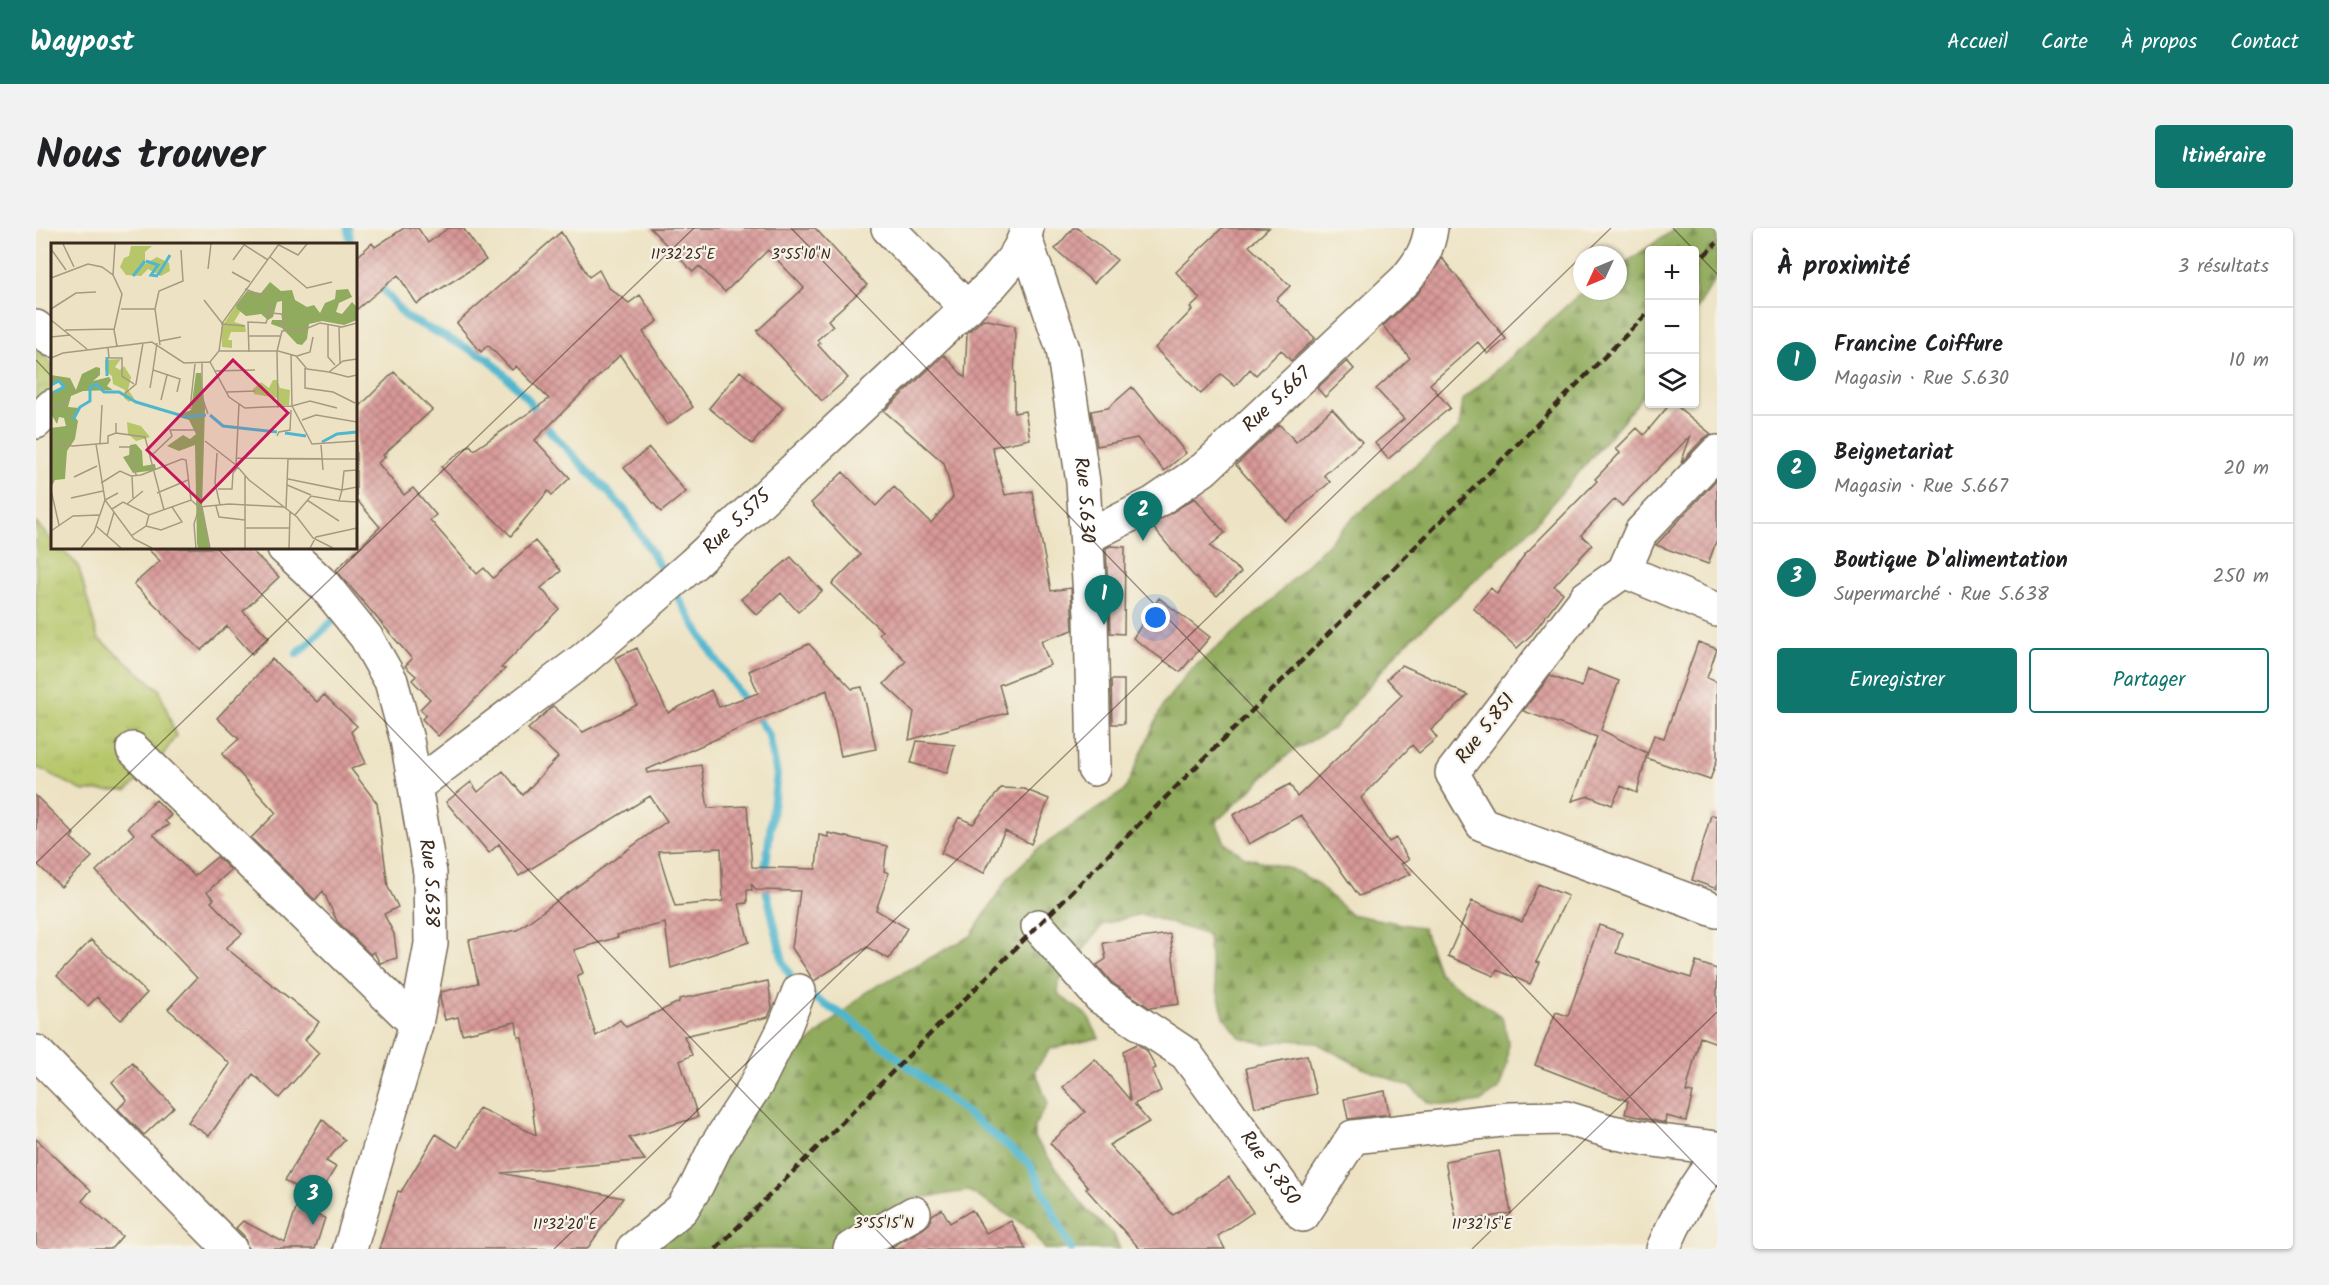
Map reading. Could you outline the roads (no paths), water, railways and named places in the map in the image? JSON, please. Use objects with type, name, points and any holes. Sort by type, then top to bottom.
[{"type":"street","points":[[888,228],[967,308]]},
{"type":"street","name":"Rue 5.667","points":[[1087,537],[1154,503],[1204,470],[1405,280],[1421,261],[1431,228]]},
{"type":"street","name":"Rue 5.575","points":[[416,786],[584,659],[693,564],[967,308],[1011,264],[1026,233]]},
{"type":"street","name":"Rue 5.630","points":[[1026,233],[1063,350],[1083,482],[1091,614],[1094,770]]},
{"type":"street","points":[[36,327],[51,339]]},
{"type":"street","points":[[36,422],[51,407]]},
{"type":"street","points":[[1717,452],[1641,532],[1624,571],[1717,610]]},
{"type":"street","name":"Rue 5.638","points":[[285,549],[325,586],[366,637],[391,681],[407,740],[430,873],[431,944],[416,1024],[350,1249]]},
{"type":"street","name":"Rue 5.851","points":[[1624,571],[1587,597],[1452,773],[1482,824],[1717,911]]},
{"type":"street","points":[[133,749],[416,1024]]},
{"type":"street","name":"Rue 5.850","points":[[1038,926],[1100,997],[1186,1054],[1303,1215],[1353,1137],[1510,1119],[1566,1118],[1632,1136],[1717,1148]]},
{"type":"street","points":[[633,1249],[682,1209],[697,1185],[716,1146],[756,1085],[784,1029],[799,991]]},
{"type":"street","points":[[36,1052],[230,1249]]},
{"type":"street","points":[[1663,1249],[1674,1223],[1698,1181],[1717,1158]]},
{"type":"street","points":[[850,1249],[915,1213]]},
{"type":"waterway","points":[[348,228],[351,243]]},
{"type":"waterway","points":[[375,280],[406,317],[489,359],[527,398],[549,430],[626,511],[667,578]]},
{"type":"waterway","points":[[673,589],[714,657],[769,735],[777,775],[764,880],[783,962],[795,985]]},
{"type":"waterway","points":[[297,654],[333,621]]},
{"type":"waterway","points":[[805,992],[852,1021],[1030,1164],[1071,1249]]},
{"type":"railway","points":[[1699,260],[1717,243]]},
{"type":"railway","points":[[716,1249],[1645,316]]},
{"type":"place","name":"Beignetariat","points":[[1143,541]]},
{"type":"place","name":"Francine Coiffure","points":[[1104,625]]},
{"type":"place","name":"Boutique D'alimentation","points":[[313,1225]]}]
